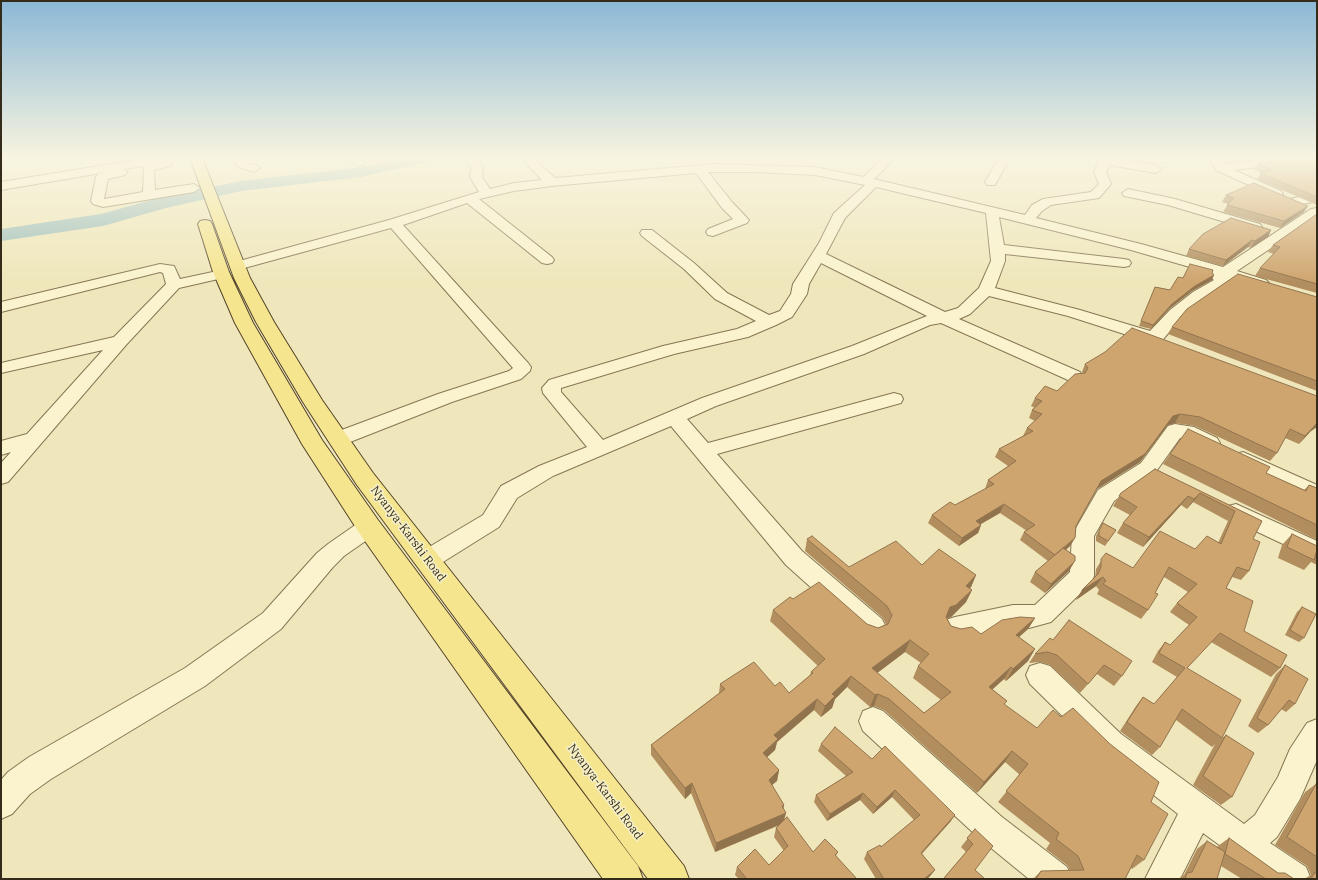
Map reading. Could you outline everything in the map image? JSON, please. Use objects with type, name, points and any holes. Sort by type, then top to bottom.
[{"type":"main road","name":"Nyanya-Karshi Road","points":[[204,199],[230,270],[265,322],[338,439],[365,478],[671,879]]},
{"type":"main road","name":"Nyanya-Karshi Road","points":[[209,199],[214,206],[244,323],[313,444],[368,527],[625,879]]},
{"type":"street","points":[[98,199],[98,201],[103,203],[126,199]]},
{"type":"street","points":[[1,477],[120,341],[174,285],[394,223],[466,199]]},
{"type":"street","points":[[470,199],[547,260]]},
{"type":"street","points":[[713,232],[742,220],[723,199]]},
{"type":"street","points":[[600,450],[552,393],[551,388],[555,384],[669,350],[742,333],[786,314],[799,294],[801,284],[819,256],[839,216],[854,199]]},
{"type":"street","points":[[942,199],[1136,247],[1271,286]]},
{"type":"street","points":[[1028,220],[1037,208],[1047,202],[1067,199]]},
{"type":"street","points":[[1156,199],[1284,235]]},
{"type":"street","points":[[1288,199],[1317,212]]},
{"type":"street","points":[[1294,202],[1311,199]]},
{"type":"street","points":[[428,560],[491,521],[509,492],[557,466],[600,450],[674,416],[709,402],[858,350],[925,321],[955,316],[964,311],[986,290],[998,261],[992,211]]},
{"type":"street","points":[[986,290],[1074,313],[1160,340],[1176,313],[1199,295],[1224,281],[1219,277],[1225,272],[1284,235],[1317,212]]},
{"type":"street","points":[[338,439],[445,398],[515,375],[521,371],[522,367],[394,223]]},
{"type":"street","points":[[647,233],[689,266],[721,296],[770,322]]},
{"type":"street","points":[[997,248],[1124,263]]},
{"type":"street","points":[[819,256],[963,327],[1074,376]]},
{"type":"street","points":[[1,307],[160,268],[169,269],[174,285]]},
{"type":"street","points":[[1,368],[120,341]]},
{"type":"street","points":[[702,451],[894,399]]},
{"type":"street","points":[[674,416],[702,451],[794,558],[873,627]]},
{"type":"street","points":[[955,628],[1013,616],[1029,617],[1042,614],[1082,576],[1083,535],[1092,523],[1106,496],[1148,468],[1175,431],[1187,432],[1317,494]]},
{"type":"street","points":[[1,448],[34,439]]},
{"type":"street","points":[[1148,468],[1169,478]]},
{"type":"street","points":[[1216,502],[1317,551]]},
{"type":"street","points":[[1,803],[19,783],[40,768],[195,677],[272,622],[325,560],[336,550],[368,527]]},
{"type":"street","points":[[1040,675],[1111,744],[1244,844],[1294,879]]},
{"type":"street","points":[[873,722],[991,828],[1055,879]]},
{"type":"street","points":[[1244,844],[1266,826],[1289,788],[1302,759],[1317,734]]},
{"type":"street","points":[[1162,879],[1187,829],[1199,810]]},
{"type":"building","points":[[1233,199],[1292,199],[1308,206],[1284,221],[1227,205]]},
{"type":"building","points":[[1317,214],[1317,284],[1260,268],[1280,247],[1273,245]]},
{"type":"building","points":[[1231,218],[1271,230],[1255,241],[1252,240],[1226,260],[1189,249],[1203,234]]},
{"type":"building","points":[[1190,264],[1213,270],[1212,273],[1214,275],[1195,286],[1172,304],[1153,325],[1141,321],[1155,287],[1170,290],[1178,277],[1183,278]]},
{"type":"building","points":[[1238,274],[1317,297],[1317,381],[1172,327],[1187,309]]},
{"type":"building","points":[[1132,328],[1317,396],[1317,423],[1305,436],[1290,429],[1277,453],[1200,417],[1180,414],[1173,416],[1145,454],[1101,481],[1076,526],[1075,538],[1055,555],[1024,532],[1035,525],[1004,504],[976,521],[981,525],[962,538],[932,515],[950,502],[955,505],[994,484],[988,480],[1016,461],[999,449],[1033,431],[1027,428],[1042,414],[1032,410],[1042,401],[1035,398],[1045,386],[1057,391],[1075,374],[1085,373],[1088,368],[1085,364],[1105,352]]},
{"type":"building","points":[[1188,429],[1270,467],[1266,473],[1306,491],[1309,485],[1317,488],[1317,525],[1170,454]]},
{"type":"building","points":[[1155,469],[1262,521],[1253,539],[1260,542],[1249,571],[1237,567],[1226,588],[1253,601],[1244,631],[1287,655],[1280,668],[1220,633],[1187,668],[1241,700],[1222,738],[1182,709],[1160,747],[1127,722],[1143,697],[1154,704],[1185,668],[1159,653],[1165,642],[1170,645],[1197,617],[1177,603],[1197,584],[1169,567],[1155,593],[1158,594],[1148,610],[1103,584],[1106,581],[1103,577],[1082,590],[1098,574],[1101,567],[1101,559],[1106,553],[1133,568],[1160,531],[1195,549],[1207,536],[1221,544],[1235,511],[1200,493],[1194,499],[1188,496],[1149,537],[1123,523],[1137,507],[1119,496],[1121,493]]},
{"type":"building","points":[[1103,523],[1116,530],[1108,541],[1099,536],[1099,531]]},
{"type":"building","points":[[1292,534],[1317,546],[1314,560],[1287,547]]},
{"type":"building","points":[[812,536],[849,567],[896,541],[922,565],[939,549],[976,575],[966,586],[972,590],[956,605],[950,607],[946,617],[951,626],[961,629],[972,627],[981,634],[1002,620],[1020,617],[1035,618],[1016,635],[1035,649],[1013,669],[1011,667],[989,687],[1007,701],[1004,704],[1037,728],[1053,710],[1061,717],[1073,708],[1110,744],[1159,782],[1151,802],[1168,814],[1144,860],[1137,855],[1125,879],[1036,879],[1041,871],[1084,870],[1078,856],[1056,839],[1059,833],[1006,791],[1028,764],[1012,751],[984,782],[889,699],[878,694],[875,695],[851,676],[832,694],[835,696],[825,706],[817,699],[774,735],[778,739],[763,753],[779,770],[769,780],[784,805],[782,806],[786,813],[716,843],[692,783],[685,788],[651,745],[725,689],[720,684],[754,662],[775,686],[780,682],[789,693],[813,673],[811,672],[825,659],[773,610],[790,597],[793,599],[819,582],[867,624],[878,628],[888,624],[892,615],[887,606],[807,539]],"holes":[[[910,640],[929,654],[918,666],[951,692],[924,713],[872,668]]]},
{"type":"building","points":[[1063,548],[1075,556],[1075,561],[1051,584],[1035,572]]},
{"type":"building","points":[[1302,607],[1316,614],[1304,638],[1290,630]]},
{"type":"building","points":[[1069,620],[1132,661],[1122,676],[1104,665],[1088,684],[1057,655],[1047,652],[1035,654],[1050,638],[1053,640]]},
{"type":"building","points":[[1285,665],[1308,679],[1295,704],[1289,700],[1268,725],[1257,718]]},
{"type":"building","points":[[835,727],[872,759],[885,746],[955,815],[921,853],[935,870],[924,879],[884,879],[867,852],[880,845],[881,847],[920,815],[895,790],[877,807],[863,793],[830,814],[816,795],[853,772],[821,744]]},
{"type":"building","points":[[1226,735],[1254,753],[1232,797],[1203,776]]},
{"type":"building","points":[[1317,784],[1317,857],[1287,837]]},
{"type":"building","points":[[787,817],[813,852],[825,839],[838,852],[835,855],[857,879],[747,879],[737,867],[755,849],[769,865],[788,846],[776,828]]},
{"type":"building","points":[[975,829],[993,846],[975,870],[985,879],[945,879],[944,878],[973,844],[967,838]]},
{"type":"building","points":[[1229,838],[1278,873],[1285,873],[1294,879],[1266,879],[1225,854]]},
{"type":"building","points":[[1207,841],[1225,852],[1217,879],[1185,879],[1187,873],[1192,872]]},
{"type":"building","points":[[1314,873],[1317,873],[1317,879],[1311,879]]},
{"type":"waterway","points":[[1,235],[103,220],[180,199]]}]
